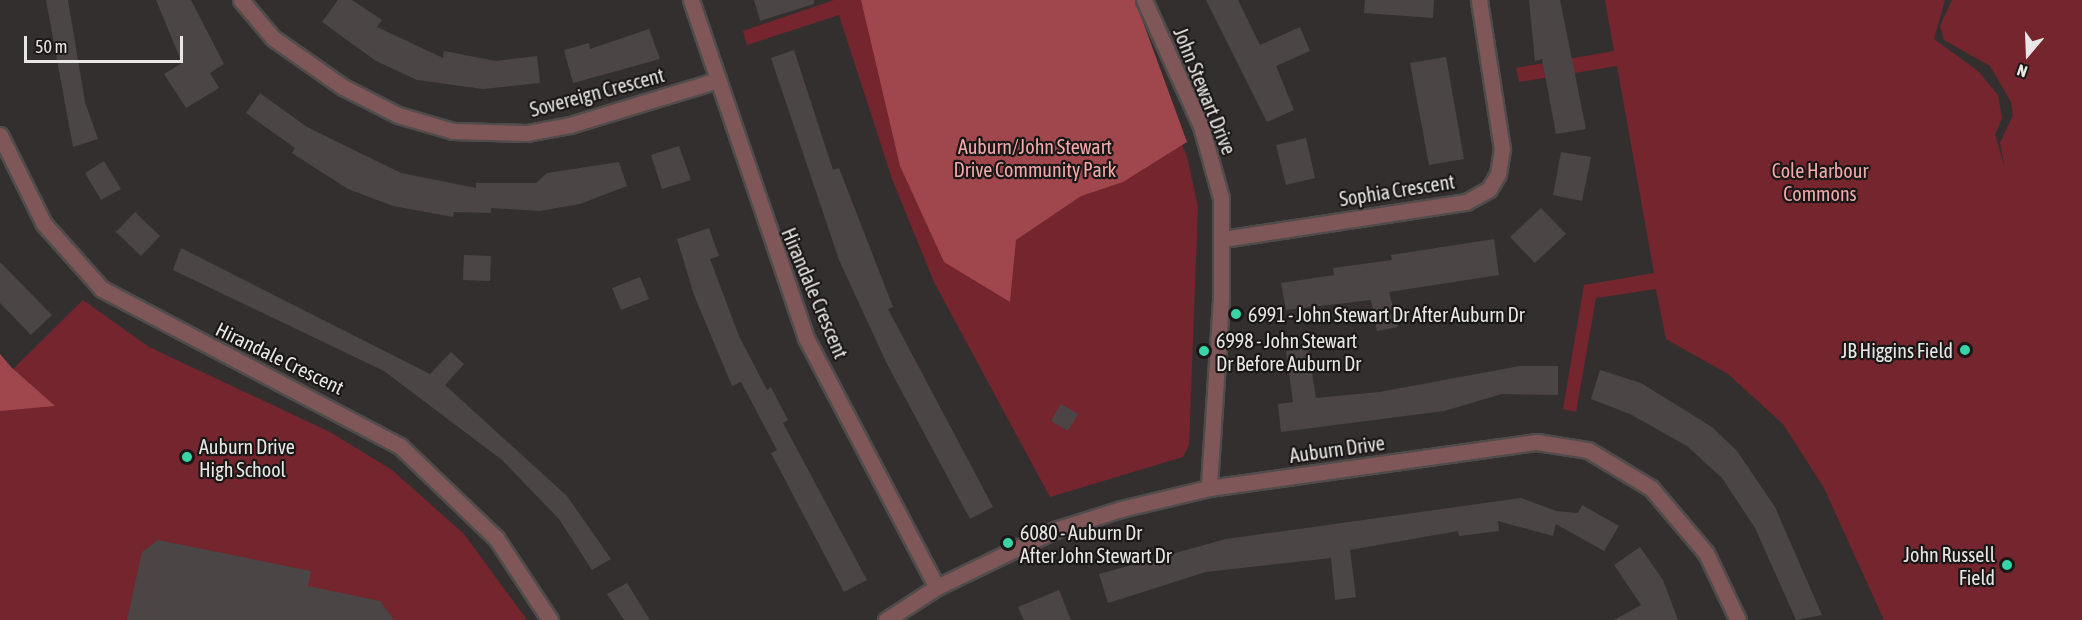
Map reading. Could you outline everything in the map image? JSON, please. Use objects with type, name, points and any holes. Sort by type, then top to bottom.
[{"type":"street","name":"Sovereign Crescent","points":[[241,0],[273,38],[343,87],[398,115],[453,131],[527,133],[570,125],[718,80]]},
{"type":"street","name":"Hirandale Crescent","points":[[691,0],[806,338],[937,587]]},
{"type":"street","name":"John Stewart Drive","points":[[1144,0],[1201,126],[1221,198],[1223,239],[1209,488]]},
{"type":"street","name":"Sophia Crescent","points":[[1223,239],[1466,202],[1489,189],[1498,174],[1502,148],[1479,0]]},
{"type":"street","name":"Hirandale Crescent","points":[[0,135],[44,224],[102,288],[400,446],[496,538],[550,620]]},
{"type":"street","name":"Auburn Drive","points":[[886,620],[937,587],[1054,530],[1209,488],[1529,443],[1588,450],[1636,476],[1683,520],[1718,575],[1738,620]]},
{"type":"green space","name":"Auburn/John Stewart Drive Community Park","points":[[834,0],[1124,0],[1187,157],[1198,206],[1189,445],[1183,457],[1050,497],[934,282],[892,179],[839,15],[747,45],[743,31]]},
{"type":"green space","points":[[861,0],[1135,0],[1187,142],[1123,182],[1081,196],[1016,240],[1010,302],[944,262],[900,166]]},
{"type":"green space","name":"Cole Harbour Commons","points":[[1605,0],[1945,0],[1934,39],[1978,71],[1998,95],[2002,118],[1995,135],[2005,168],[2000,143],[2013,115],[2011,102],[1990,66],[1944,40],[1940,26],[1952,0],[2082,0],[2082,620],[1884,620],[1824,488],[1783,424],[1728,374],[1666,339],[1656,289],[1596,298],[1576,412],[1563,409],[1584,285],[1654,273],[1617,66],[1519,82],[1516,68],[1614,51]]},
{"type":"green space","name":"Auburn Drive High School","points":[[83,300],[149,347],[330,432],[392,470],[464,534],[527,620],[0,620],[0,382]]},
{"type":"green space","points":[[0,354],[12,368],[55,406],[0,411]]},
{"type":"building","points":[[46,0],[68,0],[85,102],[98,139],[73,147]]},
{"type":"building","points":[[156,0],[191,0],[224,64],[210,73],[219,88],[186,108],[164,74],[182,63]]},
{"type":"building","points":[[338,0],[352,0],[382,20],[377,27],[443,58],[444,51],[496,61],[537,56],[540,83],[483,89],[417,80],[376,61],[322,22]]},
{"type":"building","points":[[754,0],[814,0],[814,4],[760,21]]},
{"type":"building","points":[[1206,0],[1238,0],[1260,45],[1300,27],[1310,51],[1276,66],[1294,110],[1267,122]]},
{"type":"building","points":[[1365,0],[1434,0],[1433,18],[1364,13]]},
{"type":"building","points":[[1529,0],[1560,0],[1586,129],[1556,134],[1542,59],[1535,61]]},
{"type":"building","points":[[649,29],[660,59],[573,83],[564,50],[589,43],[590,49]]},
{"type":"building","points":[[794,50],[833,170],[839,168],[893,307],[888,309],[993,507],[970,519],[887,364],[839,260],[771,58]]},
{"type":"building","points":[[1446,57],[1464,159],[1429,165],[1410,63]]},
{"type":"building","points":[[260,93],[307,127],[401,173],[476,188],[476,183],[536,183],[547,173],[619,162],[627,186],[580,204],[540,211],[491,208],[491,213],[454,212],[453,217],[393,206],[348,189],[292,153],[295,148],[246,113]]},
{"type":"building","points":[[1306,138],[1315,178],[1286,185],[1276,145]]},
{"type":"building","points":[[679,146],[691,180],[662,189],[651,155]]},
{"type":"building","points":[[1561,152],[1591,157],[1582,201],[1553,195]]},
{"type":"building","points":[[104,161],[121,189],[101,200],[85,173]]},
{"type":"building","points":[[1541,208],[1566,234],[1535,263],[1510,237]]},
{"type":"building","points":[[135,212],[160,236],[141,256],[116,232]]},
{"type":"building","points":[[709,228],[719,256],[710,259],[739,336],[767,390],[771,387],[788,420],[783,423],[867,580],[844,592],[771,453],[777,450],[741,382],[732,386],[694,295],[677,239]]},
{"type":"building","points":[[1494,239],[1499,275],[1389,292],[1398,327],[1377,331],[1371,300],[1286,310],[1281,283],[1334,275],[1333,268],[1392,260],[1391,255]]},
{"type":"building","points":[[181,248],[430,374],[451,352],[464,364],[445,385],[567,496],[611,559],[592,570],[559,519],[502,460],[384,371],[173,270]]},
{"type":"building","points":[[464,255],[491,256],[490,281],[463,280]]},
{"type":"building","points":[[0,262],[52,315],[31,335],[0,303]]},
{"type":"building","points":[[640,277],[649,299],[621,310],[612,288]]},
{"type":"building","points":[[1308,348],[1316,398],[1379,392],[1520,366],[1558,366],[1558,395],[1502,394],[1444,411],[1281,432],[1278,404],[1293,402],[1286,351]]},
{"type":"building","points":[[1600,370],[1641,383],[1712,427],[1737,451],[1775,507],[1822,615],[1796,620],[1755,528],[1722,478],[1687,446],[1630,414],[1591,399]]},
{"type":"building","points":[[1061,404],[1078,414],[1068,431],[1051,421]]},
{"type":"building","points":[[1521,498],[1556,511],[1578,513],[1582,505],[1619,526],[1604,551],[1556,524],[1553,536],[1498,521],[1499,531],[1459,536],[1458,531],[1350,550],[1356,597],[1335,600],[1331,558],[1206,572],[1108,603],[1099,574],[1226,539]]},
{"type":"building","points":[[158,540],[311,571],[308,586],[380,601],[394,620],[127,620],[142,552]]},
{"type":"building","points":[[1640,547],[1663,580],[1678,620],[1614,620],[1641,605],[1614,565]]},
{"type":"building","points":[[627,583],[650,620],[624,620],[607,594]]},
{"type":"building","points":[[1059,590],[1071,620],[1024,620],[1018,607]]},
{"type":"place","name":"6991 - John Stewart Dr After Auburn Dr","points":[[1236,314]]},
{"type":"place","name":"JB Higgins Field","points":[[1965,350]]},
{"type":"place","name":"6998 - John Stewart Dr Before Auburn Dr","points":[[1204,351]]},
{"type":"place","name":"Auburn Drive High School","points":[[187,457]]},
{"type":"place","name":"6080 - Auburn Dr After John Stewart Dr","points":[[1008,543]]},
{"type":"place","name":"John Russell Field","points":[[2007,565]]}]
